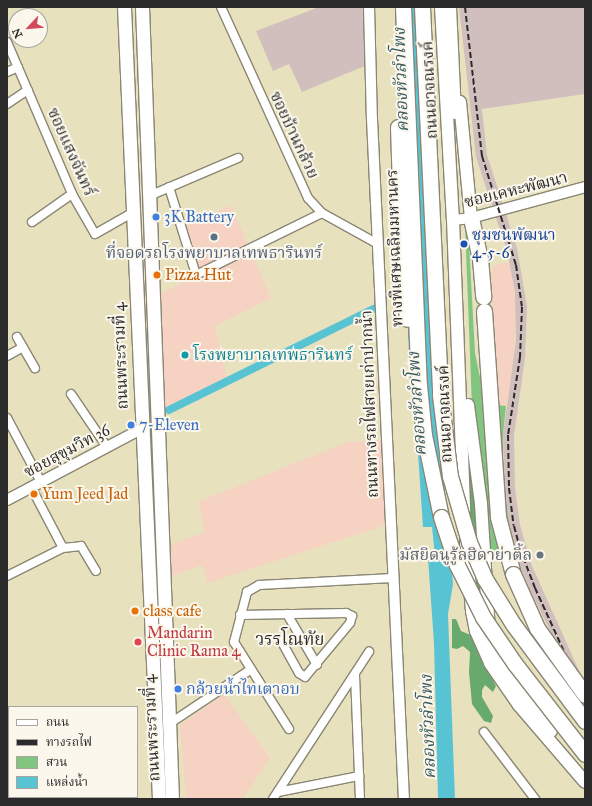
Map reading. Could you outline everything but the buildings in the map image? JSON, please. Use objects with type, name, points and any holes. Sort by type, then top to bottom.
[{"type":"highway","points":[[394,7],[402,274],[411,349],[419,385]]},
{"type":"highway","name":"ทางพิเศษเฉลิมมหานคร","points":[[403,7],[419,385],[433,489],[447,539],[465,584],[515,664],[585,754]]},
{"type":"highway","points":[[422,7],[440,395],[450,476],[469,542],[488,585],[512,624],[585,721]]},
{"type":"highway","points":[[461,219],[480,259],[498,517],[513,574],[537,628],[585,695]]},
{"type":"main road","name":"ถนนพระรามที่ 4","points":[[124,7],[141,429],[161,690],[169,724],[172,799]]},
{"type":"main road","name":"ถนนพระรามที่ 4","points":[[142,7],[149,196],[161,690],[159,799]]},
{"type":"main road","name":"ถนนอาจณรงค์","points":[[441,7],[461,219],[466,542],[470,592],[476,630],[490,664],[508,691],[585,782]]},
{"type":"main road","name":"ถนนอาจณรงค์","points":[[450,7],[461,219],[468,407],[481,504],[489,630],[500,658],[517,685],[585,772]]},
{"type":"main road","points":[[132,213],[149,196]]},
{"type":"street","name":"ซอยบ้านกล้วย","points":[[221,7],[308,198],[322,213],[378,244]]},
{"type":"street","name":"ถนนทางรถไฟสายเก่าปากน้ำ","points":[[369,7],[378,244],[404,799]]},
{"type":"street","name":"ซอยแสงจันทร์","points":[[7,42],[72,194],[95,234],[132,213]]},
{"type":"street","points":[[7,72],[18,67]]},
{"type":"street","points":[[7,104],[28,90]]},
{"type":"street","points":[[149,196],[238,158]]},
{"type":"street","points":[[170,187],[196,275],[322,213]]},
{"type":"street","name":"ซอยเคหะพัฒนา","points":[[461,219],[585,188]]},
{"type":"street","points":[[32,222],[72,194]]},
{"type":"street","points":[[17,337],[35,368]]},
{"type":"street","points":[[7,356],[23,347]]},
{"type":"street","points":[[72,394],[107,447]]},
{"type":"street","points":[[7,418],[41,482]]},
{"type":"street","name":"ซอยสุขุมวิท 36","points":[[7,500],[141,429]]},
{"type":"street","points":[[31,487],[62,548]]},
{"type":"street","points":[[7,576],[62,548],[81,546],[96,570]]},
{"type":"street","points":[[289,729],[250,670],[234,642],[247,592],[254,586],[393,578]]},
{"type":"street","points":[[240,615],[346,613],[352,616],[350,623],[308,676],[302,676],[280,639]]},
{"type":"street","points":[[287,614],[316,665]]},
{"type":"street","points":[[276,795],[369,652]]},
{"type":"street","points":[[169,724],[250,670]]},
{"type":"street","points":[[355,675],[360,799]]},
{"type":"street","points":[[484,732],[535,799]]},
{"type":"street","points":[[276,795],[358,776]]},
{"type":"shaded area","points":[[319,7],[364,7],[367,65],[302,92],[289,64],[273,71],[256,31]]},
{"type":"shaded area","points":[[459,7],[585,7],[585,94],[482,109],[487,155],[517,248],[527,306],[525,358],[514,436],[515,487],[520,525],[532,566],[585,684],[585,711],[555,641],[530,590],[514,551],[509,526],[504,488],[503,435],[516,340],[515,292],[507,251],[476,157]]},
{"type":"shaded area","points":[[231,205],[271,298],[215,326],[227,378],[164,409],[159,294],[193,278],[179,230]]},
{"type":"shaded area","points":[[500,263],[508,263],[511,266],[516,307],[514,357],[506,406],[497,405],[491,274],[492,267]]},
{"type":"shaded area","points":[[382,440],[386,525],[208,583],[202,565],[171,576],[170,545],[205,532],[198,502],[348,442]]},
{"type":"shaded area","points":[[224,694],[270,758],[243,799],[186,799],[180,725]]},
{"type":"green space","points":[[465,224],[468,225],[475,353],[484,397],[502,553],[489,555],[472,407]]},
{"type":"green space","points":[[497,405],[506,406],[503,435],[503,478],[511,539],[503,516]]},
{"type":"green space","points":[[467,450],[477,508],[491,648],[484,641],[474,595]]},
{"type":"green space","points":[[452,619],[456,619],[461,631],[473,636],[478,653],[496,686],[493,692],[485,685],[482,690],[482,697],[493,716],[491,723],[484,721],[472,704],[469,672],[470,652],[463,646],[457,649],[452,648]]},
{"type":"water","name":"คลองหัวลำโพง","points":[[395,7],[429,7],[437,397],[453,584],[448,614],[455,799],[438,799],[434,643],[428,558],[435,556],[432,527],[423,527],[417,439],[410,380]]},
{"type":"waterway","points":[[169,410],[373,309]]},
{"type":"railway","points":[[465,7],[482,156],[516,265],[522,307],[520,357],[508,435],[509,488],[514,526],[520,549],[535,588],[585,697]]},
{"type":"place","name":"3K Battery","points":[[156,217]]},
{"type":"place","name":"ที่จอดรถโรงพยาบาลเทพธารินทร์","points":[[214,237]]},
{"type":"place","name":"ชุมชนพัฒนา 4-5-6","points":[[464,244]]},
{"type":"place","name":"Pizza Hut","points":[[157,275]]},
{"type":"place","name":"โรงพยาบาลเทพธารินทร์","points":[[185,355]]},
{"type":"place","name":"7-Eleven","points":[[131,425]]},
{"type":"place","name":"Yum Jeed Jad","points":[[34,494]]},
{"type":"place","name":"มัสยิดนูรู้ลฮิดาย่าติ้ล","points":[[540,555]]},
{"type":"place","name":"class cafe","points":[[135,611]]},
{"type":"place","name":"Mandarin Clinic Rama 4","points":[[138,642]]},
{"type":"place","name":"กล้วยน้ำไทเตาอบ","points":[[178,689]]},
{"type":"district","name":"วรรโณทัย","points":[[290,640]]}]
